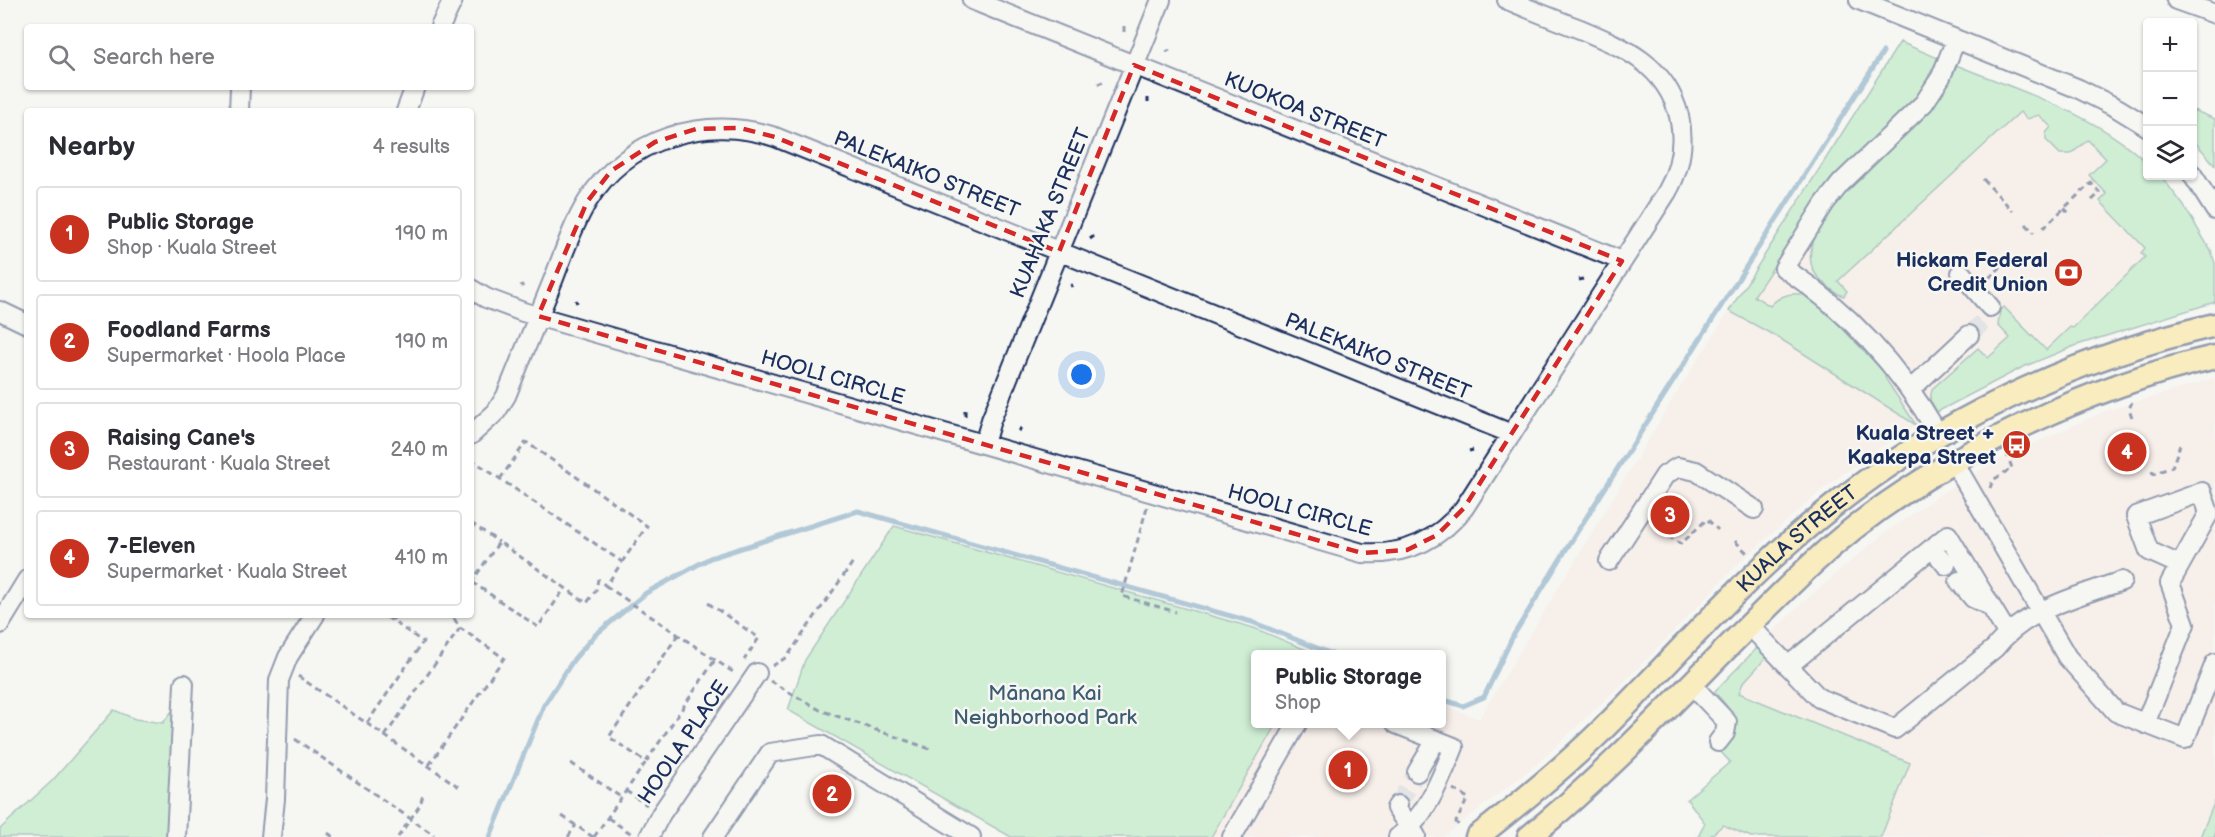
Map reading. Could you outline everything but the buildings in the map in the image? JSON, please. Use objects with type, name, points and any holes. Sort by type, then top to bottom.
[{"type":"main road","name":"KUALA STREET","points":[[1469,833],[1535,791],[1599,732],[1723,606],[1821,516],[1862,484],[1939,435],[2012,395],[2070,370],[2136,346],[2215,325]]},
{"type":"main road","points":[[1529,837],[1625,752],[1813,563],[1880,510],[1954,462],[2065,407],[2121,385],[2215,357]]},
{"type":"main road","points":[[1939,435],[1954,462]]},
{"type":"street","points":[[441,24],[453,0]]},
{"type":"street","name":"KUOKOA STREET","points":[[972,0],[1622,261]]},
{"type":"street","name":"KUAHAKA STREET","points":[[984,444],[990,420],[1161,0]]},
{"type":"street","name":"HOOLI CIRCLE","points":[[474,290],[507,307],[1362,553],[1376,554],[1407,549],[1423,543],[1451,524],[1512,434],[1666,192],[1678,165],[1681,132],[1674,100],[1653,68],[1631,51],[1508,0]]},
{"type":"street","points":[[1859,0],[2079,89],[2146,126]]},
{"type":"street","points":[[2176,0],[2215,14]]},
{"type":"street","points":[[1939,435],[1897,369],[1821,292],[1784,268],[1841,183],[1924,103],[1941,77],[1956,39]]},
{"type":"street","points":[[239,108],[240,90]]},
{"type":"street","points":[[407,108],[415,90]]},
{"type":"street","name":"PALEKAIKO STREET","points":[[474,432],[490,418],[506,396],[576,223],[601,183],[639,151],[670,136],[696,129],[740,128],[775,137],[1512,434]]},
{"type":"street","points":[[2197,180],[2215,210]]},
{"type":"street","points":[[1961,273],[1990,307]]},
{"type":"street","points":[[0,311],[24,323]]},
{"type":"street","points":[[1911,388],[1969,335]]},
{"type":"street","points":[[1954,462],[2060,648],[2116,712],[2185,739],[2215,663]]},
{"type":"street","points":[[1609,561],[1665,475],[1678,467],[1696,471],[1754,509]]},
{"type":"street","points":[[1788,666],[1948,535],[2007,633]]},
{"type":"street","points":[[1932,548],[1946,565]]},
{"type":"street","points":[[2145,724],[2186,624],[2170,583],[2180,565]]},
{"type":"street","points":[[1959,580],[1973,598],[1991,606]]},
{"type":"street","points":[[1750,626],[1819,698],[1895,729],[1995,648],[2007,633],[2062,602],[2122,581]]},
{"type":"street","points":[[0,624],[24,585]]},
{"type":"street","points":[[271,837],[275,799],[279,680],[288,657],[313,618]]},
{"type":"street","name":"HOOLA PLACE","points":[[649,837],[661,814],[754,676]]},
{"type":"street","points":[[176,837],[184,684]]},
{"type":"street","points":[[1692,685],[1726,722],[1725,733],[1718,742]]},
{"type":"street","points":[[1232,837],[1295,728]]},
{"type":"street","points":[[1408,728],[1454,747],[1440,781],[1409,834]]},
{"type":"street","points":[[1417,772],[1436,740]]},
{"type":"street","points":[[713,837],[770,753],[821,745],[971,837]]},
{"type":"street","points":[[1398,805],[1396,808],[1409,834]]},
{"type":"path","points":[[1124,26],[1124,32]]},
{"type":"path","points":[[1098,84],[1103,82]]},
{"type":"path","points":[[1983,179],[2013,211]]},
{"type":"path","points":[[2043,228],[2091,183],[2100,193],[2091,201]]},
{"type":"path","points":[[2064,208],[2071,215]]},
{"type":"path","points":[[2026,224],[2034,233]]},
{"type":"path","points":[[1981,286],[2007,261]]},
{"type":"path","points":[[2132,417],[2129,409],[2134,398]]},
{"type":"path","points":[[965,410],[965,416]]},
{"type":"path","points":[[500,479],[525,442],[647,526],[606,586]]},
{"type":"path","points":[[2152,471],[2153,474],[2172,467],[2180,445]]},
{"type":"path","points":[[1992,492],[1993,480],[2013,466],[2006,452]]},
{"type":"path","points":[[474,461],[622,562]]},
{"type":"path","points":[[1146,512],[1122,596],[1176,612]]},
{"type":"path","points":[[1668,536],[1681,544],[1707,519],[1718,530]]},
{"type":"path","points":[[474,525],[587,603],[596,590],[598,579],[735,674],[754,676],[819,710],[933,750]]},
{"type":"path","points":[[1735,541],[1752,558]]},
{"type":"path","points":[[474,578],[499,542]]},
{"type":"path","points":[[754,676],[787,657],[853,562]]},
{"type":"path","points":[[474,584],[538,627],[565,588]]},
{"type":"path","points":[[708,603],[759,638],[735,674]]},
{"type":"path","points":[[366,723],[423,642],[389,618]]},
{"type":"path","points":[[429,765],[504,658],[460,628],[455,618]]},
{"type":"path","points":[[386,736],[460,628]]},
{"type":"path","points":[[646,762],[609,737],[678,635]]},
{"type":"path","points":[[562,816],[594,837],[716,660]]},
{"type":"path","points":[[293,673],[462,789]]},
{"type":"path","points":[[287,734],[434,835]]},
{"type":"path","points":[[571,763],[622,798]]},
{"type":"path","points":[[626,791],[649,807]]},
{"type":"path","points":[[398,837],[423,795]]},
{"type":"path","points":[[1462,795],[1468,801],[1456,822],[1469,833]]},
{"type":"path","points":[[608,818],[636,837]]},
{"type":"path","points":[[568,837],[576,825]]},
{"type":"path","points":[[328,833],[333,837]]},
{"type":"highlighted area","points":[[1134,65],[1622,261],[1464,508],[1437,535],[1407,550],[1362,553],[538,316],[587,202],[611,171],[655,142],[696,129],[740,128],[775,137],[1059,252]]},
{"type":"shaded area","points":[[1900,42],[2065,109],[2101,126],[2132,148],[2143,159],[2143,180],[2164,180],[2197,225],[2215,263],[2215,302],[2137,325],[2023,367],[1963,397],[1879,448],[1824,488],[1740,562],[1632,674],[1538,763],[1443,837],[1211,837],[1274,728],[1446,728],[1446,706],[1479,719],[1673,399]]},
{"type":"shaded area","points":[[2215,378],[2215,800],[2200,837],[1881,837],[1910,763],[1739,693],[1743,683],[1764,663],[1765,655],[1758,647],[1772,632],[1809,597],[1881,536],[1945,491],[2000,459],[2103,412]]},
{"type":"shaded area","points":[[1723,825],[1751,837],[1709,837]]},
{"type":"green space","points":[[1900,42],[1938,58],[1918,96],[1831,179],[1754,296],[1770,306],[1790,294],[1802,294],[1814,299],[1887,375],[1885,378],[1916,425],[1779,338],[1729,311]]},
{"type":"green space","points":[[1956,65],[2057,105],[2104,130],[2126,146],[2143,160],[2143,180],[2164,180],[2184,206],[2211,251],[2215,263],[2215,302],[2077,345],[2023,367],[1937,412],[1930,400],[1932,389],[1978,348],[1988,358],[2010,338],[1998,325],[2000,310],[2004,307],[2046,350],[2070,327],[2073,328],[2145,257],[2141,253],[2145,248],[2100,201],[2107,194],[2089,175],[2106,159],[2088,140],[2071,154],[2060,154],[2046,140],[2046,133],[2051,127],[2039,115],[2027,119],[2020,112],[1838,281],[1847,291],[1844,296],[1835,292],[1822,281],[1811,263],[1813,241],[1826,217],[1846,192],[1933,107]]},
{"type":"green space","points":[[2197,112],[2215,119],[2215,165],[2197,145]]},
{"type":"green space","name":"Mānana Kai Neighborhood Park","points":[[894,526],[1254,628],[1306,650],[1251,650],[1251,728],[1274,728],[1211,837],[1011,837],[788,710],[805,660]]},
{"type":"green space","points":[[1758,647],[1766,655],[1765,659],[1743,683],[1739,693],[1910,763],[1881,837],[1751,837],[1723,825],[1709,837],[1698,837],[1705,823],[1687,799],[1730,762],[1720,751],[1728,743],[1735,728],[1732,713],[1714,692]]},
{"type":"green space","points":[[179,702],[171,837],[0,837],[0,829],[53,780],[114,710],[135,719],[163,723]]},
{"type":"green space","points":[[2215,801],[2215,837],[2200,837]]},
{"type":"waterway","points":[[1446,701],[1463,706],[1484,697],[1513,636],[1572,540],[1883,52]]},
{"type":"waterway","points":[[490,837],[544,705],[574,659],[594,636],[646,593],[710,558],[858,511],[1252,622],[1322,650]]},
{"type":"tunnel","points":[[1969,335],[1983,322],[1990,307]]},
{"type":"tunnel","points":[[1398,805],[1417,772]]},
{"type":"place","name":"Hickam Federal Credit Union","points":[[2069,272]]},
{"type":"place","name":"Kuala Street + Kaakepa Street","points":[[2017,445]]},
{"type":"place","name":"7-Eleven","points":[[2127,452]]},
{"type":"place","name":"Raising Cane's","points":[[1670,515]]},
{"type":"place","name":"Public Storage","points":[[1348,770]]},
{"type":"place","name":"Foodland Farms","points":[[832,794]]}]
